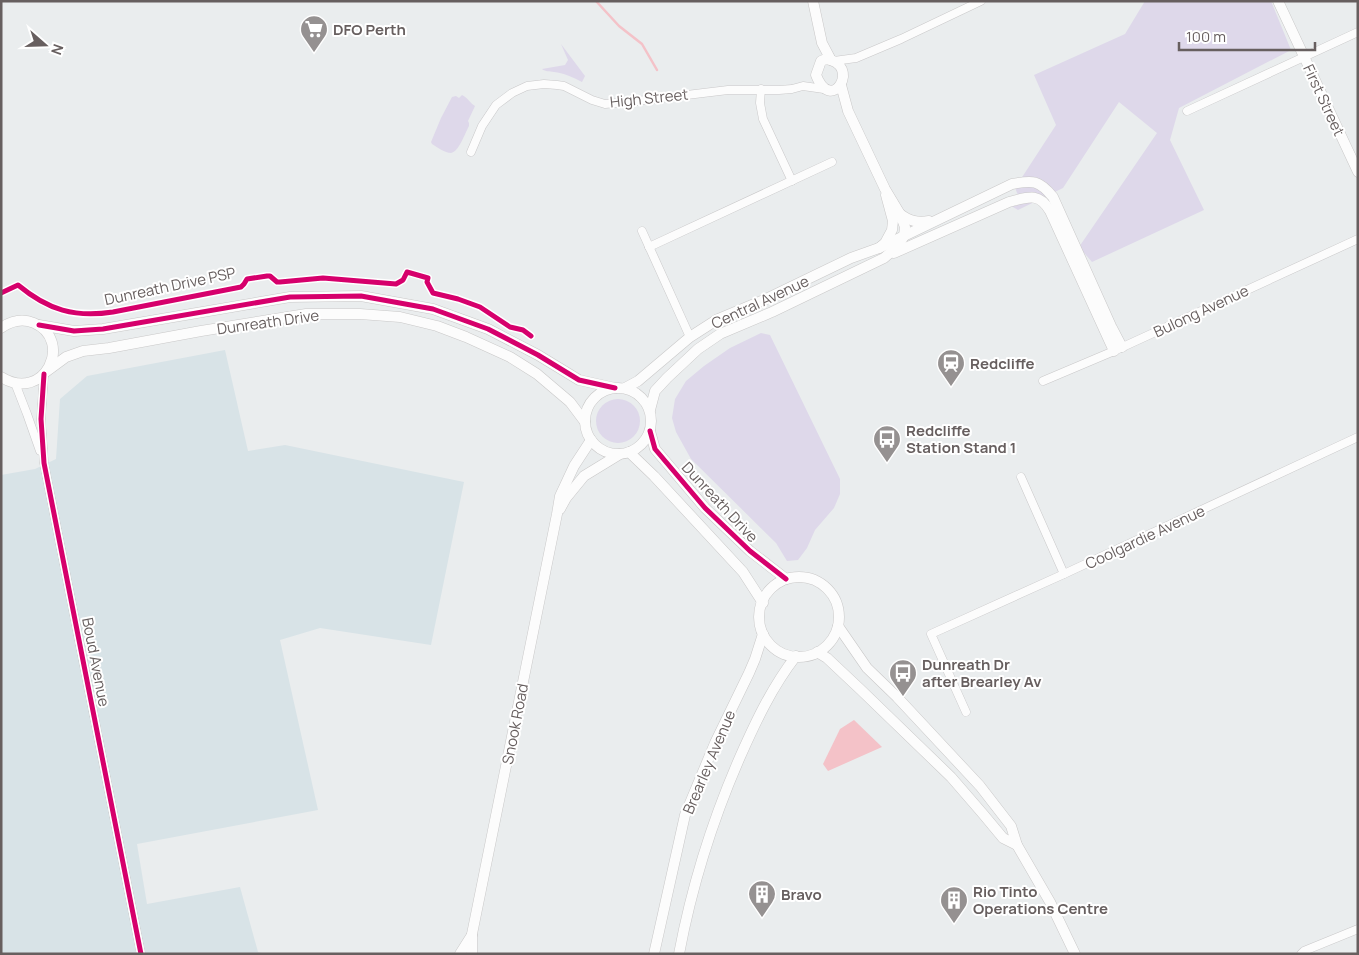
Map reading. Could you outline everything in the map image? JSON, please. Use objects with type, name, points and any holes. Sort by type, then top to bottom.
[{"type":"main road","points":[[814,1],[822,42],[829,61]]},
{"type":"main road","name":"First Street","points":[[1278,1],[1358,172]]},
{"type":"main road","points":[[829,61],[816,72],[819,83],[848,111]]},
{"type":"main road","points":[[829,61],[838,63],[842,72],[841,85],[848,111],[885,189],[895,222],[885,243],[879,248]]},
{"type":"main road","points":[[828,90],[837,89],[841,85]]},
{"type":"main road","name":"Central Avenue","points":[[620,388],[638,381],[690,338],[718,319],[766,299],[851,258],[879,248],[1012,184],[1033,181],[1046,189],[1052,197],[1107,317],[1118,349]]},
{"type":"main road","name":"Central Avenue","points":[[650,410],[655,391],[698,349],[720,334],[772,312],[926,238],[1010,202],[1028,197],[1039,198],[1046,203],[1118,349]]},
{"type":"main road","name":"Central Avenue","points":[[895,222],[909,220],[928,222],[944,217]]},
{"type":"main road","points":[[895,222],[905,227],[905,234],[917,238],[926,238]]},
{"type":"main road","name":"Central Avenue","points":[[884,258],[898,246],[905,234]]},
{"type":"main road","name":"Dunreath Drive","points":[[1,328],[8,323],[18,320],[74,332],[103,330],[290,297],[361,296],[433,309],[488,329],[538,355],[579,380],[620,388]]},
{"type":"main road","name":"Dunreath Drive","points":[[7,380],[30,383],[66,357],[84,351],[306,314],[360,314],[400,317],[436,326],[466,337],[510,358],[537,374],[570,402],[585,422]]},
{"type":"main road","points":[[39,325],[51,341],[53,352],[52,362],[45,373]]},
{"type":"main road","points":[[620,388],[634,392],[647,404],[650,410],[650,431],[645,441],[638,448],[625,453],[612,454],[596,446],[590,440],[586,431],[586,412],[590,403],[597,395],[606,390],[620,388]]},
{"type":"main road","name":"Dunreath Drive","points":[[650,431],[655,449],[705,508],[750,552],[786,579]]},
{"type":"main road","name":"Snook Road","points":[[472,954],[472,934],[560,496],[574,466],[590,440]]},
{"type":"main road","name":"Dunreath Drive","points":[[625,453],[654,476],[743,572],[762,603]]},
{"type":"main road","name":"Snook Road","points":[[557,514],[566,498],[584,476],[625,453]]},
{"type":"main road","points":[[803,577],[814,579],[829,590],[835,598],[839,617],[834,637],[826,646],[806,656],[782,653],[771,645],[763,634],[760,624],[762,603],[768,593],[786,579],[803,577]]},
{"type":"main road","points":[[838,626],[867,668],[904,704],[980,786],[1010,826],[1017,845],[1050,902],[1075,954]]},
{"type":"main road","name":"Brearley Avenue","points":[[654,954],[685,815],[715,743],[750,673],[763,634]]},
{"type":"main road","points":[[817,652],[827,658],[951,777],[1003,838],[1017,845]]},
{"type":"main road","name":"Brearley Avenue","points":[[679,954],[703,852],[724,793],[764,704],[796,656]]},
{"type":"main road","name":"Snook Road","points":[[460,954],[472,934]]},
{"type":"street","points":[[829,61],[856,58],[981,1]]},
{"type":"street","points":[[1187,111],[1358,32]]},
{"type":"street","points":[[842,72],[856,58]]},
{"type":"street","points":[[803,86],[816,72]]},
{"type":"street","name":"High Street","points":[[471,152],[482,126],[496,106],[512,93],[527,86],[557,84],[605,104],[728,90],[779,90],[803,86],[828,90]]},
{"type":"street","points":[[762,89],[760,103],[763,119],[792,181]]},
{"type":"street","points":[[649,247],[832,162]]},
{"type":"street","points":[[642,231],[690,338]]},
{"type":"street","name":"Bulong Avenue","points":[[1043,382],[1358,239]]},
{"type":"street","name":"Boud Avenue","points":[[45,373],[41,420],[44,463],[141,954]]},
{"type":"street","name":"Boud Avenue","points":[[7,380],[27,414],[44,463]]},
{"type":"street","name":"Coolgardie Avenue","points":[[966,712],[930,634],[1064,574],[1358,437]]},
{"type":"street","points":[[1021,477],[1064,574]]},
{"type":"street","points":[[1301,954],[1304,951],[1358,929]]},
{"type":"shaded area","points":[[1145,1],[1271,1],[1291,50],[1179,108],[1170,140],[1204,210],[1092,262],[1079,247],[1157,133],[1119,102],[1063,188],[1018,210],[1008,204],[1018,195],[1015,188],[1056,125],[1034,75],[1125,34]]},
{"type":"shaded area","points":[[561,44],[585,76],[582,82],[564,74],[542,69],[565,65],[568,60]]},
{"type":"shaded area","points":[[462,95],[475,106],[462,142],[454,152],[449,153],[431,142],[452,97],[456,96],[459,98]]},
{"type":"shaded area","points":[[761,333],[770,335],[840,479],[840,494],[834,508],[815,530],[807,548],[798,560],[787,561],[776,543],[691,459],[676,432],[672,418],[675,399],[686,381],[730,348]]},
{"type":"shaded area","points":[[225,350],[248,451],[285,445],[464,482],[431,645],[320,628],[280,640],[318,810],[137,844],[147,904],[240,887],[258,952],[265,954],[1,954],[1,475],[35,469],[56,459],[60,399],[87,376]]},
{"type":"shaded area","points":[[614,399],[622,399],[634,405],[640,421],[634,437],[622,443],[614,443],[602,437],[596,425],[596,417],[602,405]]},
{"type":"shaded area","points":[[854,720],[882,747],[828,771],[823,764],[840,729]]},
{"type":"waterway","points":[[596,1],[619,26],[642,44],[657,70]]},
{"type":"cycle path","name":"Dunreath Drive PSP","points":[[1,293],[18,285],[40,301],[62,310],[74,313],[99,314],[241,287],[247,279],[267,276],[270,276],[277,282],[323,278],[396,284],[403,280],[407,272],[428,278],[427,282],[433,293],[480,307],[510,327],[523,330],[531,336]]},
{"type":"cycle path","points":[[39,325],[74,331],[103,329],[290,297],[361,296],[433,309],[488,329],[538,355],[579,380],[615,388]]},
{"type":"cycle path","points":[[44,374],[41,419],[44,463],[141,954]]},
{"type":"cycle path","points":[[650,431],[655,449],[705,508],[750,551],[786,579]]},
{"type":"place","name":"DFO Perth","points":[[314,53]]},
{"type":"place","name":"Redcliffe","points":[[951,387]]},
{"type":"place","name":"Redcliffe Station Stand 1","points":[[887,463]]},
{"type":"place","name":"Dunreath Dr after Brearley Av","points":[[903,697]]},
{"type":"place","name":"Bravo","points":[[762,918]]},
{"type":"place","name":"Rio Tinto Operations Centre","points":[[954,924]]}]
